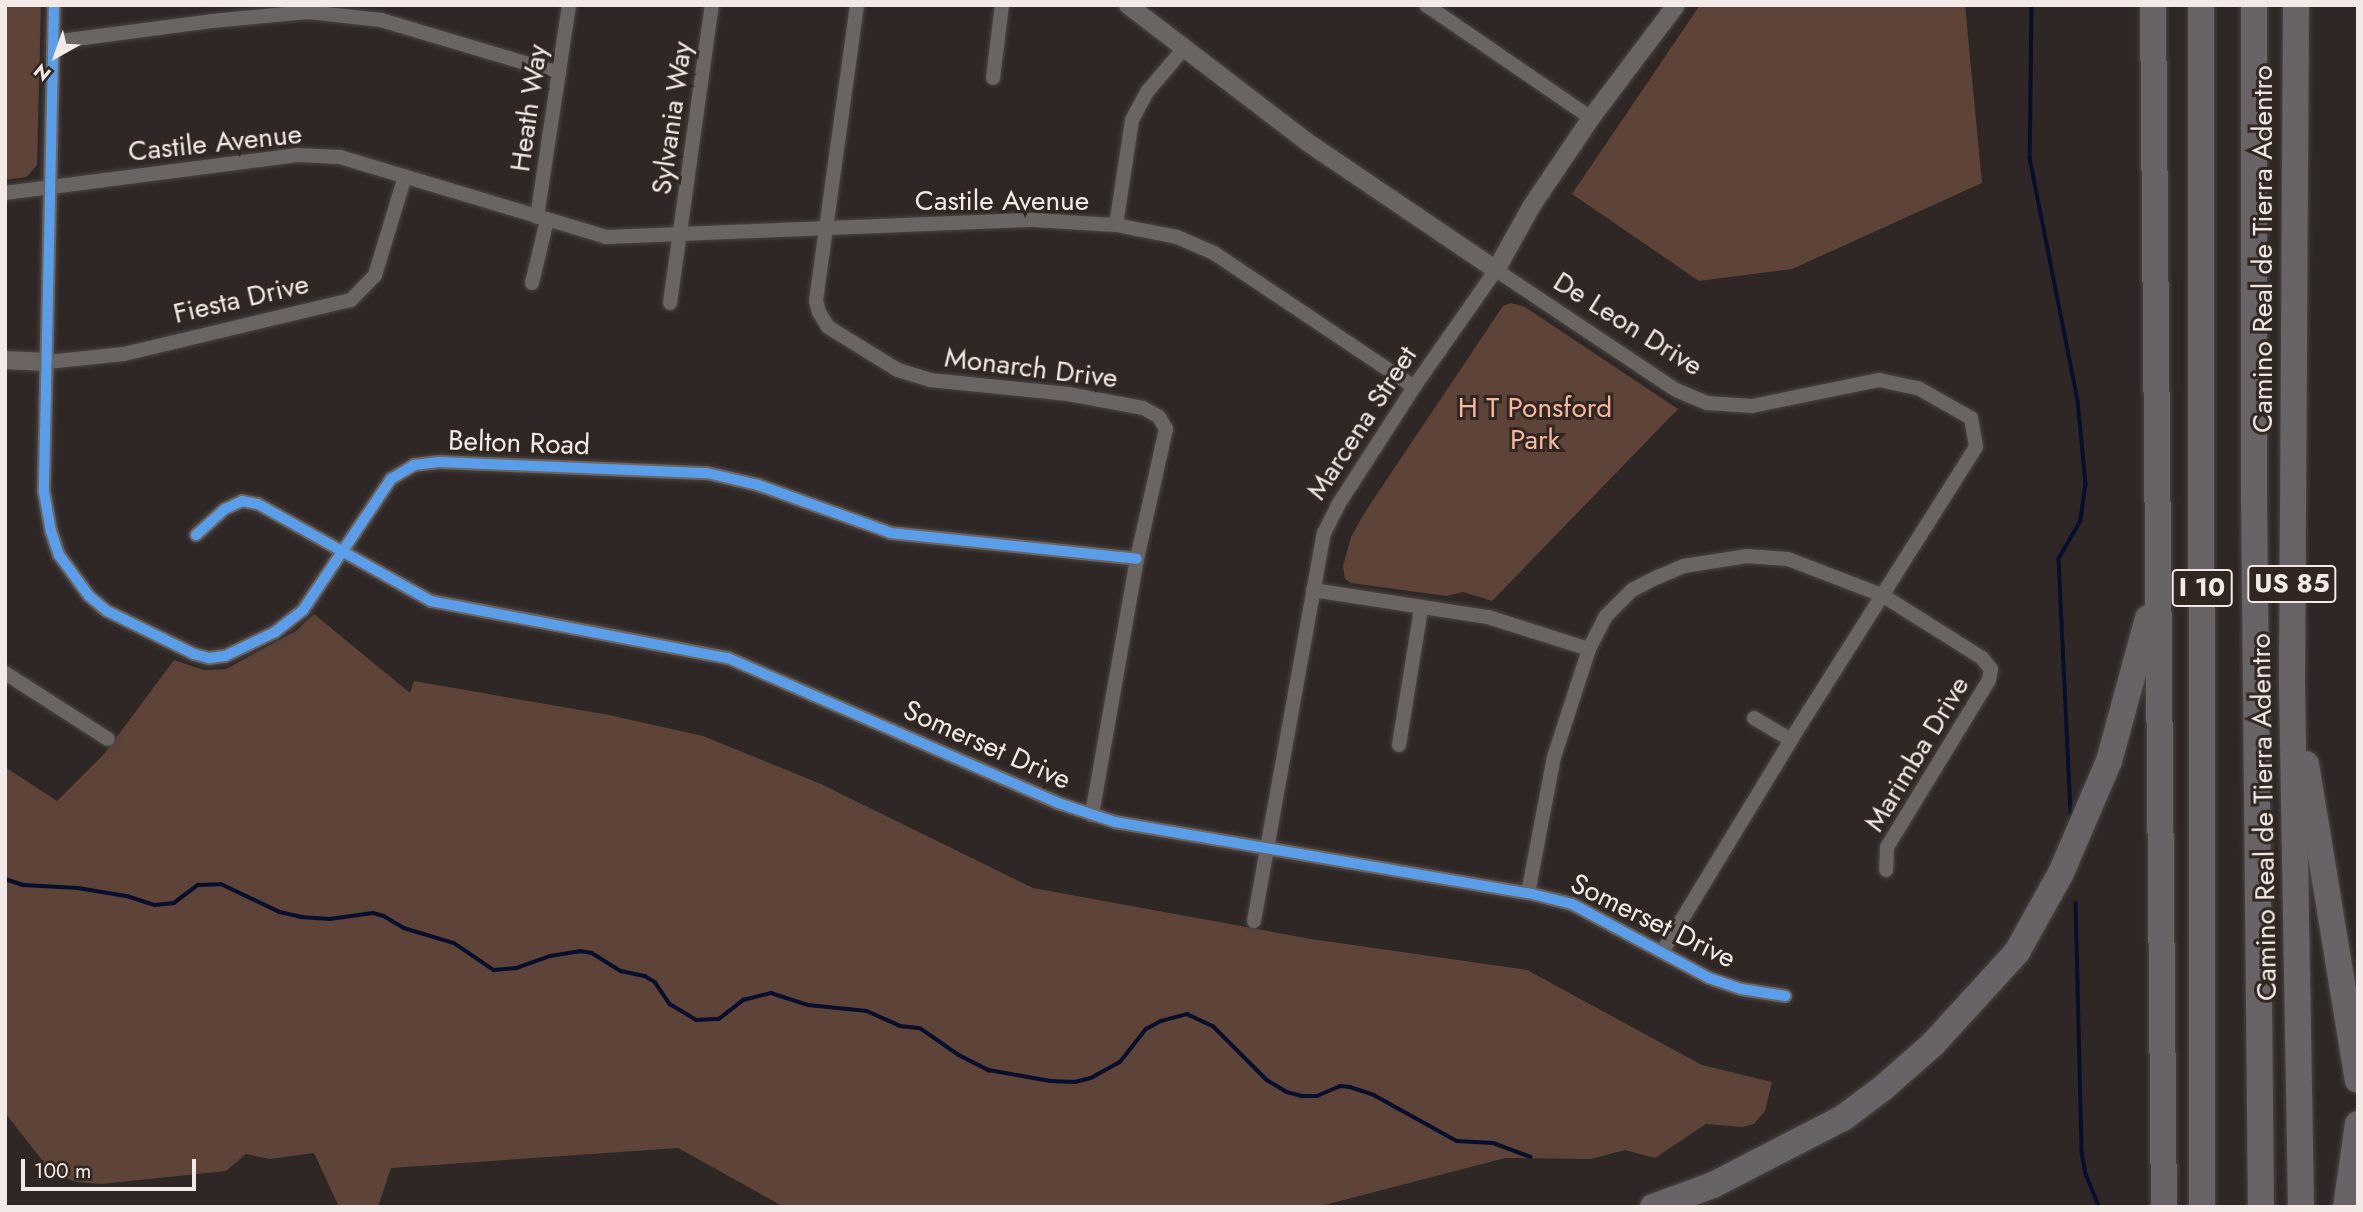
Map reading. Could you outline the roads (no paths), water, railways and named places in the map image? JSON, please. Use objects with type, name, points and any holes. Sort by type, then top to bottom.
[{"type":"highway","points":[[2153,5],[2164,1207]]},
{"type":"highway","name":"I 10","points":[[2201,5],[2202,1207]]},
{"type":"highway","name":"I 10","points":[[2254,5],[2254,492],[2261,1207]]},
{"type":"highway","name":"Camino Real de Tierra Adentro","points":[[2295,5],[2291,684],[2301,1207]]},
{"type":"highway","points":[[1653,1207],[1713,1185],[1843,1118],[1883,1088],[1933,1044],[2017,952],[2061,873],[2109,761],[2157,586]]},
{"type":"highway","points":[[2291,684],[2358,1080]]},
{"type":"highway","points":[[2346,1207],[2358,1124]]},
{"type":"street","name":"Belton Road","points":[[54,5],[44,492],[51,531],[59,555],[73,576],[107,611],[194,654],[209,658],[225,656],[292,620],[303,610],[391,479],[414,465],[439,462],[707,472],[758,485],[891,533],[1137,559]]},
{"type":"street","points":[[209,5],[212,20]]},
{"type":"street","name":"Heath Way","points":[[542,219],[569,5]]},
{"type":"street","name":"Sylvania Way","points":[[670,303],[712,5]]},
{"type":"street","name":"Monarch Drive","points":[[857,5],[816,301],[818,312],[828,327],[898,370],[930,380],[1068,394],[1143,408],[1159,417],[1166,429],[1137,559],[1092,815]]},
{"type":"street","points":[[993,78],[1002,5]]},
{"type":"street","name":"De Leon Drive","points":[[1128,5],[1307,142],[1676,390],[1707,404],[1752,406],[1879,380],[1919,388],[1971,418],[1976,447],[1791,740],[1662,952]]},
{"type":"street","points":[[1426,5],[1591,118]]},
{"type":"street","name":"Marcena Street","points":[[1254,921],[1313,590],[1324,534],[1333,514],[1414,387],[1496,270],[1531,207],[1591,118],[1676,5]]},
{"type":"street","points":[[53,42],[212,20],[308,12],[381,20],[559,73]]},
{"type":"street","points":[[1116,225],[1132,120],[1147,92],[1185,47]]},
{"type":"street","name":"Castile Avenue","points":[[5,193],[298,155],[340,158],[606,237],[1034,220],[1116,225],[1177,237],[1214,253],[1414,387]]},
{"type":"street","name":"Fiesta Drive","points":[[5,360],[47,362],[124,354],[351,300],[375,275],[405,176]]},
{"type":"street","points":[[532,283],[542,219]]},
{"type":"street","name":"Somerset Drive","points":[[196,535],[225,509],[242,501],[258,504],[431,601],[739,662],[1058,803],[1092,815],[1268,850],[1528,893],[1583,908],[1730,987],[1785,996]]},
{"type":"street","name":"Marimba Drive","points":[[1528,893],[1554,757],[1589,649],[1606,616],[1632,590],[1684,566],[1747,556],[1788,559],[1882,595],[1982,658],[1990,669],[1989,681],[1886,847],[1886,870]]},
{"type":"street","points":[[1313,590],[1421,609],[1488,617],[1589,649]]},
{"type":"street","points":[[1399,745],[1421,609]]},
{"type":"street","points":[[5,673],[108,739]]},
{"type":"street","points":[[1754,718],[1791,740]]},
{"type":"waterway","points":[[2032,5],[2030,158],[2078,401],[2086,484],[2081,521],[2059,559],[2071,814]]},
{"type":"waterway","points":[[5,879],[23,885],[78,888],[127,896],[155,905],[174,903],[198,885],[221,884],[280,912],[301,917],[330,919],[373,913],[384,916],[404,928],[454,943],[494,970],[517,968],[550,956],[580,951],[592,953],[621,971],[645,976],[655,982],[670,1004],[697,1020],[719,1019],[743,1000],[771,993],[808,1005],[867,1011],[900,1026],[920,1028],[959,1055],[989,1070],[1050,1081],[1075,1082],[1091,1078],[1120,1062],[1146,1029],[1161,1021],[1187,1014],[1213,1026],[1267,1080],[1287,1092],[1317,1096],[1340,1086],[1350,1087],[1374,1095],[1457,1141],[1493,1143],[1531,1157]]},
{"type":"waterway","points":[[2076,903],[2082,1152],[2086,1174],[2099,1207]]},
{"type":"park label","name":"H T Ponsford Park","points":[[1535,424]]}]
